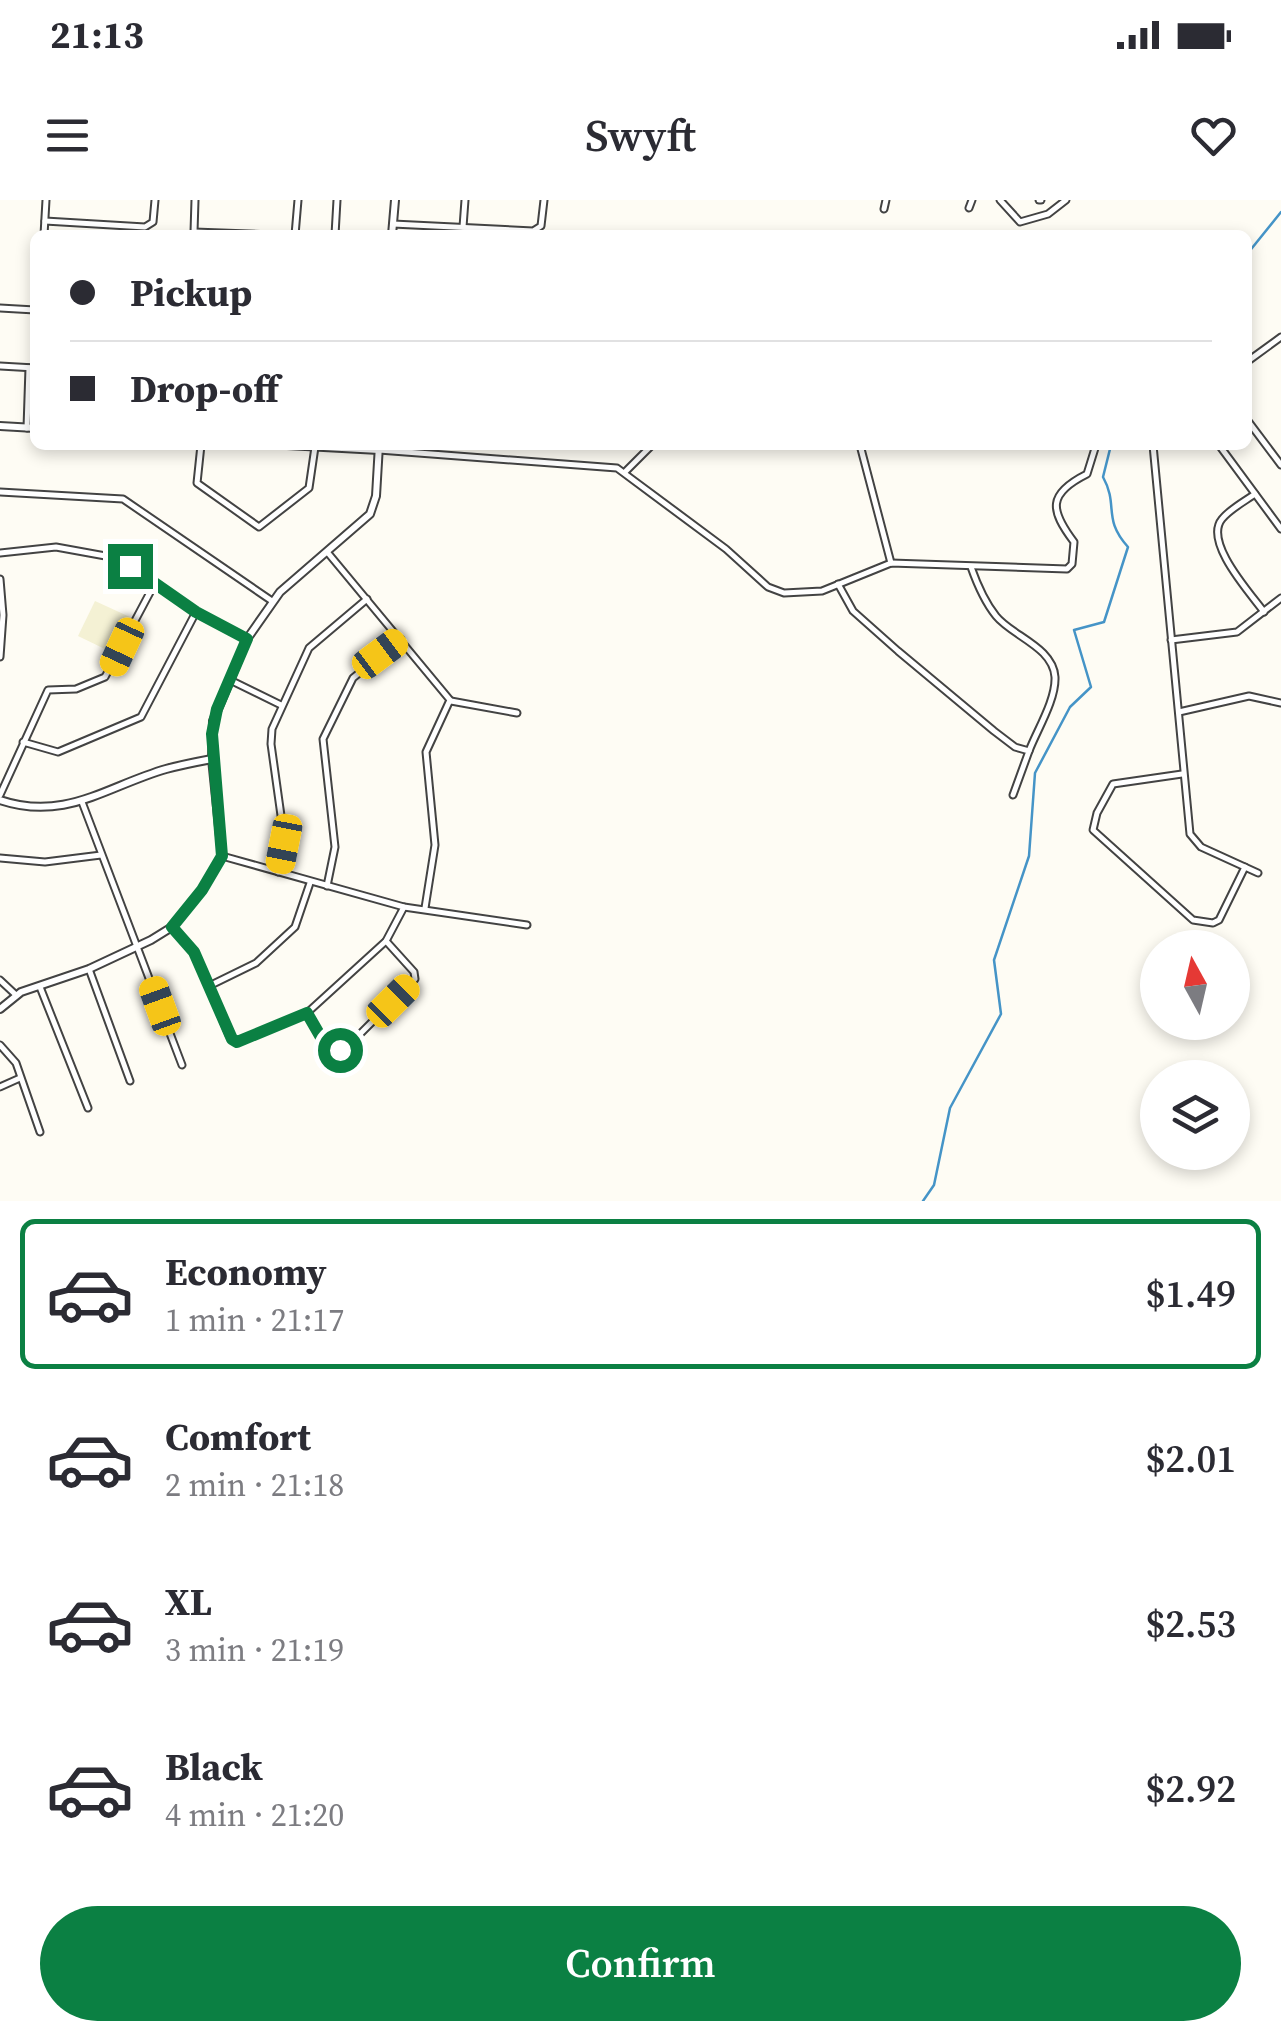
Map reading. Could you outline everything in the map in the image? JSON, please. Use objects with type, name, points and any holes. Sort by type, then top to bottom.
[{"type":"street","points":[[44,230],[46,200]]},
{"type":"street","points":[[45,222],[145,227],[153,222],[155,200]]},
{"type":"street","points":[[193,230],[195,200]]},
{"type":"street","points":[[295,230],[298,200]]},
{"type":"street","points":[[335,230],[337,200]]},
{"type":"street","points":[[392,230],[395,200]]},
{"type":"street","points":[[463,227],[465,200]]},
{"type":"street","points":[[393,224],[538,229],[544,200]]},
{"type":"street","points":[[884,208],[886,200]]},
{"type":"street","points":[[969,208],[972,200]]},
{"type":"street","points":[[1000,200],[1020,222],[1048,214],[1066,200]]},
{"type":"street","points":[[0,308],[30,310]]},
{"type":"street","points":[[1252,357],[1281,337]]},
{"type":"street","points":[[0,366],[30,368]]},
{"type":"street","points":[[0,426],[30,428]]},
{"type":"street","points":[[1252,427],[1281,465]]},
{"type":"street","points":[[200,450],[196,483],[259,526],[309,488],[315,450]]},
{"type":"street","points":[[0,1009],[16,995],[139,947],[172,927],[202,890],[222,856],[212,759],[213,721],[247,639],[272,601],[359,526],[374,508],[379,450]]},
{"type":"street","points":[[406,450],[607,465],[625,472],[726,549],[768,587],[805,594],[891,563],[1067,569],[1072,564],[1074,542],[1059,523],[1056,506],[1066,485],[1087,474],[1094,450]]},
{"type":"street","points":[[625,472],[647,450]]},
{"type":"street","points":[[861,450],[891,563]]},
{"type":"street","points":[[1152,450],[1183,774],[1193,840],[1258,873]]},
{"type":"street","points":[[1223,450],[1281,529]]},
{"type":"street","points":[[0,492],[123,499],[272,601]]},
{"type":"street","points":[[1255,494],[1222,518],[1218,530],[1229,568],[1264,612]]},
{"type":"street","points":[[0,554],[46,548],[111,557],[196,612],[247,639]]},
{"type":"street","points":[[328,553],[450,700],[517,713]]},
{"type":"street","points":[[970,567],[998,619],[1042,652],[1054,670],[1054,687],[1013,795]]},
{"type":"street","points":[[0,579],[0,657]]},
{"type":"street","points":[[155,583],[105,678],[76,689],[48,690],[0,797],[46,807],[82,802],[166,769],[212,759]]},
{"type":"street","points":[[838,584],[853,611],[994,731],[1029,751]]},
{"type":"street","points":[[1171,640],[1238,632],[1281,598]]},
{"type":"street","points":[[278,872],[284,837],[271,736],[308,648],[367,599]]},
{"type":"street","points":[[24,742],[58,752],[141,717],[196,612]]},
{"type":"street","points":[[327,886],[336,848],[323,739],[353,678],[400,639]]},
{"type":"street","points":[[230,680],[282,705]]},
{"type":"street","points":[[1178,712],[1249,696],[1281,703]]},
{"type":"street","points":[[425,908],[434,845],[426,752],[450,700]]},
{"type":"street","points":[[1183,774],[1114,784],[1097,813],[1093,830],[1193,920],[1219,920],[1245,867]]},
{"type":"street","points":[[82,802],[182,1065]]},
{"type":"street","points":[[0,858],[45,862],[102,855]]},
{"type":"street","points":[[222,856],[404,907],[527,926]]},
{"type":"street","points":[[209,986],[256,963],[295,927],[310,882]]},
{"type":"street","points":[[172,927],[194,952],[229,1035],[237,1042],[307,1013],[386,941],[404,907]]},
{"type":"street","points":[[307,1013],[326,1046],[335,1050],[348,1046],[415,979],[414,972],[386,941]]},
{"type":"street","points":[[88,970],[130,1081]]},
{"type":"street","points":[[0,980],[16,995]]},
{"type":"street","points":[[40,987],[88,1108]]},
{"type":"street","points":[[0,1045],[12,1056],[40,1132]]},
{"type":"street","points":[[0,1087],[20,1078]]},
{"type":"shaded area","points":[[95,601],[130,617],[113,653],[78,636]]},
{"type":"waterway","points":[[1252,248],[1281,212]]},
{"type":"waterway","points":[[923,1201],[934,1185],[950,1108],[1001,1014],[994,960],[1029,856],[1035,773],[1070,707],[1091,687],[1074,630],[1104,622],[1128,547],[1115,528],[1103,477],[1110,450]]},
{"type":"route","points":[[130,566],[196,612],[247,639],[213,721],[212,759],[222,856],[202,890],[172,927],[194,952],[232,1039],[237,1042],[307,1013],[326,1046],[340,1050]]}]
